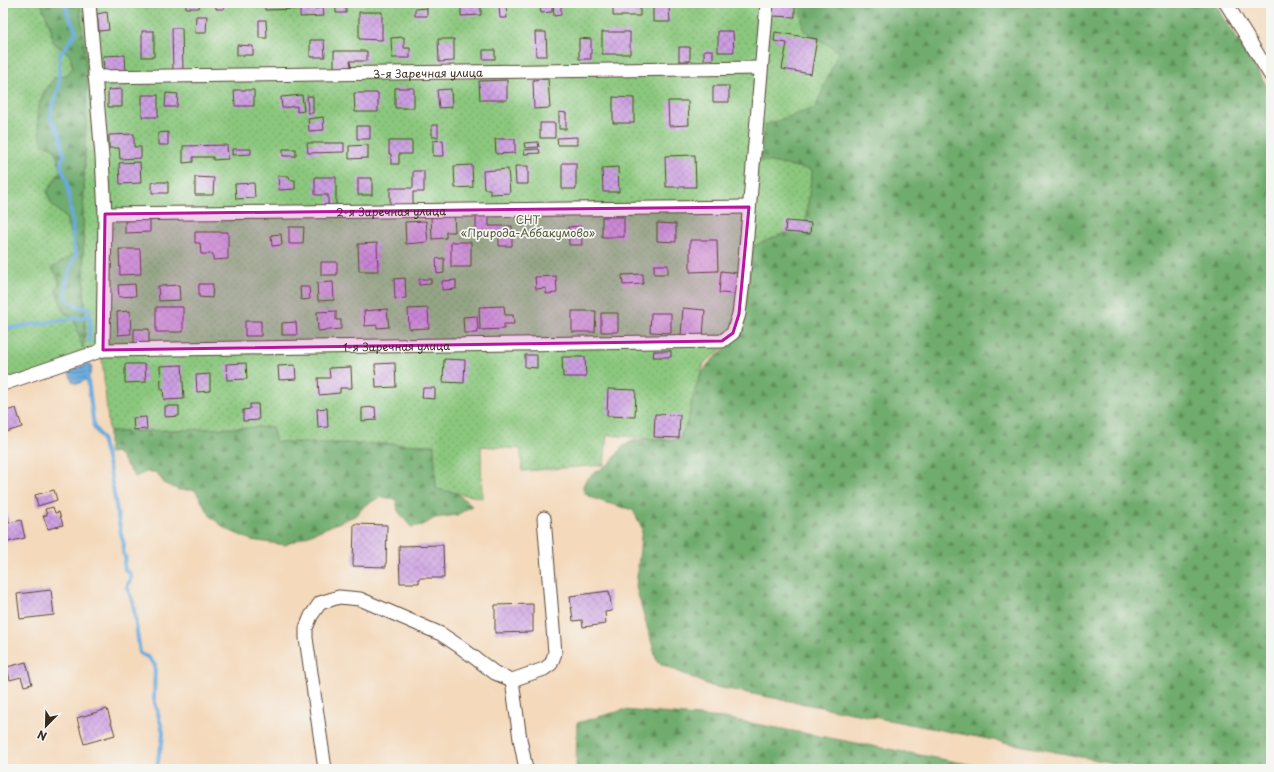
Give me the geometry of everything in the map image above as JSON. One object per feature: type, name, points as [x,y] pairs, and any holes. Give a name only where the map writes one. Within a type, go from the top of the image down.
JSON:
[{"type":"street","points":[[89,3],[102,157],[105,214],[103,350]]},
{"type":"street","name":"1-я Заречная улица","points":[[3,384],[103,350],[722,342],[733,333],[739,314],[741,301],[767,3]]},
{"type":"street","points":[[1226,3],[1271,76]]},
{"type":"street","name":"3-я Заречная улица","points":[[95,77],[761,68]]},
{"type":"street","name":"2-я Заречная улица","points":[[105,214],[749,207]]},
{"type":"street","points":[[325,769],[306,638],[306,628],[311,616],[320,603],[339,597],[360,599],[441,634],[495,673],[512,680],[544,670],[551,664],[555,653],[544,518]]},
{"type":"street","points":[[512,680],[526,769]]},
{"type":"highlighted area","points":[[749,207],[739,314],[733,333],[722,341],[103,350],[105,214]]},
{"type":"green space","name":"СНТ «Природа-Аббакумово»","points":[[3,3],[41,3],[51,29],[53,42],[70,55],[73,68],[67,75],[44,91],[37,111],[38,125],[55,149],[61,170],[47,192],[51,204],[66,218],[70,232],[79,251],[52,268],[60,282],[56,291],[64,312],[74,319],[83,348],[85,333],[83,224],[87,80],[80,3],[858,3],[836,324],[759,319],[704,363],[682,441],[607,435],[604,465],[522,471],[521,449],[481,446],[482,498],[436,489],[434,445],[275,442],[272,427],[109,432],[102,358],[3,381]]},
{"type":"green space","points":[[41,3],[80,3],[87,80],[83,224],[85,333],[83,349],[74,319],[64,312],[56,291],[60,282],[52,268],[79,250],[70,234],[66,218],[51,204],[47,192],[61,170],[55,149],[42,144],[38,124],[41,101],[49,86],[55,77],[67,75],[73,68],[70,55],[53,42],[51,29]]},
{"type":"green space","points":[[799,3],[1215,3],[1271,93],[1271,769],[1144,769],[711,686],[657,662],[636,587],[642,528],[633,510],[592,498],[584,492],[583,487],[588,478],[611,462],[627,443],[635,440],[646,439],[673,441],[681,436],[688,419],[699,378],[708,364],[737,337],[743,320],[753,246],[805,225],[812,170],[760,160],[765,125],[815,108],[839,51],[804,31]]},
{"type":"green space","points":[[272,427],[276,442],[434,445],[436,489],[457,493],[472,506],[457,515],[435,518],[423,525],[411,527],[398,511],[396,499],[380,497],[364,506],[357,515],[285,545],[251,540],[226,529],[211,517],[195,490],[179,490],[165,484],[156,472],[146,472],[135,477],[117,452],[109,453],[109,432]]},
{"type":"green space","points":[[623,710],[724,718],[994,769],[576,769],[577,723]]},
{"type":"water","points":[[89,363],[92,369],[88,379],[77,384],[72,381],[69,372]]},
{"type":"building","points":[[186,3],[200,3],[199,8],[186,8]]},
{"type":"building","points":[[216,3],[223,3],[224,9],[216,9]]},
{"type":"building","points":[[265,3],[304,3],[304,9],[323,8],[324,16],[300,17],[300,9],[265,10]]},
{"type":"building","points":[[552,3],[552,12],[541,13],[540,4]]},
{"type":"building","points":[[553,3],[561,3],[561,15],[554,16]]},
{"type":"building","points":[[613,3],[640,3],[640,16],[613,16]]},
{"type":"building","points":[[772,3],[795,3],[795,17],[771,16]]},
{"type":"building","points":[[481,5],[481,15],[461,16],[461,6]]},
{"type":"building","points":[[506,5],[507,18],[500,18],[499,6]]},
{"type":"building","points":[[669,6],[670,22],[653,22],[653,7]]},
{"type":"building","points":[[336,7],[346,7],[346,13],[336,13]]},
{"type":"building","points":[[427,8],[427,16],[415,16],[415,9]]},
{"type":"building","points":[[107,12],[109,30],[99,31],[97,14]]},
{"type":"building","points":[[359,12],[382,12],[382,40],[359,39]]},
{"type":"building","points":[[196,16],[207,16],[206,33],[195,33]]},
{"type":"building","points":[[259,20],[266,20],[267,38],[259,38]]},
{"type":"building","points":[[172,28],[182,28],[183,71],[173,72]]},
{"type":"building","points":[[142,31],[154,31],[154,57],[142,57]]},
{"type":"building","points":[[718,31],[733,31],[734,52],[718,52]]},
{"type":"building","points":[[535,32],[546,32],[547,56],[536,56]]},
{"type":"building","points":[[602,32],[630,32],[630,54],[602,54]]},
{"type":"building","points":[[775,32],[817,39],[811,74],[782,69],[787,43],[774,41]]},
{"type":"building","points":[[404,37],[404,48],[410,48],[410,58],[392,58],[391,38]]},
{"type":"building","points":[[579,38],[591,39],[591,59],[579,59]]},
{"type":"building","points":[[438,39],[454,39],[454,61],[439,62]]},
{"type":"building","points":[[310,40],[324,40],[325,57],[310,57]]},
{"type":"building","points":[[237,45],[253,46],[253,55],[237,55]]},
{"type":"building","points":[[679,47],[690,47],[690,61],[679,61]]},
{"type":"building","points":[[483,50],[495,50],[495,59],[483,59]]},
{"type":"building","points":[[704,50],[713,50],[713,60],[704,60]]},
{"type":"building","points":[[334,51],[367,51],[367,61],[350,61],[351,67],[334,68]]},
{"type":"building","points":[[125,55],[126,73],[104,73],[103,56]]},
{"type":"building","points":[[548,79],[550,108],[534,109],[533,80]]},
{"type":"building","points":[[507,80],[507,100],[480,100],[479,81]]},
{"type":"building","points":[[713,86],[729,86],[729,102],[713,102]]},
{"type":"building","points":[[395,88],[414,88],[414,108],[395,108]]},
{"type":"building","points":[[122,89],[122,107],[108,107],[108,90]]},
{"type":"building","points":[[451,89],[452,107],[439,108],[437,90]]},
{"type":"building","points":[[234,90],[254,90],[254,106],[235,106]]},
{"type":"building","points":[[166,93],[178,94],[177,107],[165,107]]},
{"type":"building","points":[[354,93],[378,93],[378,112],[355,112]]},
{"type":"building","points":[[142,95],[158,95],[158,117],[142,117]]},
{"type":"building","points":[[302,95],[304,111],[297,112],[297,106],[282,108],[281,97]]},
{"type":"building","points":[[307,96],[313,96],[313,113],[308,113]]},
{"type":"building","points":[[613,97],[634,98],[634,123],[613,123]]},
{"type":"building","points":[[668,101],[688,101],[689,125],[669,126]]},
{"type":"building","points":[[559,112],[566,113],[566,129],[559,129]]},
{"type":"building","points":[[323,117],[324,130],[309,131],[308,119]]},
{"type":"building","points":[[540,123],[555,123],[555,138],[540,138]]},
{"type":"building","points":[[432,125],[438,125],[438,137],[432,137]]},
{"type":"building","points":[[357,126],[370,126],[370,139],[357,139]]},
{"type":"building","points":[[168,132],[168,145],[158,145],[158,133]]},
{"type":"building","points":[[134,134],[134,147],[141,147],[141,158],[120,159],[119,148],[109,148],[109,135]]},
{"type":"building","points":[[577,137],[577,145],[558,145],[557,138]]},
{"type":"building","points":[[495,139],[515,139],[515,153],[496,154]]},
{"type":"building","points":[[443,140],[444,156],[433,156],[433,141]]},
{"type":"building","points":[[389,141],[412,141],[412,154],[399,154],[399,164],[391,164]]},
{"type":"building","points":[[538,142],[539,147],[525,148],[524,143]]},
{"type":"building","points":[[307,143],[344,143],[344,152],[308,153]]},
{"type":"building","points":[[227,145],[228,159],[213,160],[213,157],[193,157],[193,162],[183,163],[183,146]]},
{"type":"building","points":[[368,145],[368,158],[349,159],[349,146]]},
{"type":"building","points":[[232,149],[251,149],[251,154],[232,155]]},
{"type":"building","points":[[283,149],[296,149],[296,156],[283,156]]},
{"type":"building","points":[[539,149],[540,153],[524,154],[524,150]]},
{"type":"building","points":[[695,155],[696,187],[666,187],[665,156]]},
{"type":"building","points":[[140,162],[141,183],[120,184],[119,163]]},
{"type":"building","points":[[562,163],[576,163],[576,189],[562,189]]},
{"type":"building","points":[[472,165],[473,187],[455,188],[454,166]]},
{"type":"building","points":[[515,166],[528,166],[528,184],[516,184]]},
{"type":"building","points":[[618,167],[619,192],[603,192],[602,168]]},
{"type":"building","points":[[508,169],[510,193],[490,194],[490,189],[484,189],[483,171]]},
{"type":"building","points":[[413,171],[424,171],[424,192],[413,192],[413,205],[390,205],[390,188],[413,188]]},
{"type":"building","points":[[278,176],[289,176],[290,180],[295,180],[295,189],[279,190]]},
{"type":"building","points":[[195,177],[214,178],[213,195],[195,195]]},
{"type":"building","points":[[315,177],[336,177],[336,206],[328,205],[328,195],[315,195]]},
{"type":"building","points":[[358,178],[372,178],[372,195],[358,195]]},
{"type":"building","points":[[152,182],[168,182],[168,193],[152,193]]},
{"type":"building","points":[[254,183],[255,198],[236,199],[235,184]]},
{"type":"building","points":[[454,214],[455,232],[446,232],[446,238],[432,239],[431,215]]},
{"type":"building","points":[[476,214],[489,214],[489,226],[512,226],[512,246],[499,246],[499,237],[476,235]]},
{"type":"building","points":[[602,217],[624,217],[624,237],[602,237]]},
{"type":"building","points":[[150,220],[150,232],[125,233],[125,221]]},
{"type":"building","points":[[426,221],[428,242],[406,244],[405,222]]},
{"type":"building","points":[[786,221],[811,223],[810,234],[785,232]]},
{"type":"building","points":[[657,223],[676,224],[676,242],[657,241]]},
{"type":"building","points":[[581,226],[582,245],[569,245],[568,227]]},
{"type":"building","points":[[289,227],[304,227],[303,244],[289,244]]},
{"type":"building","points":[[195,232],[228,232],[228,259],[213,260],[213,254],[201,254],[200,243],[195,243]]},
{"type":"building","points":[[281,234],[282,245],[272,246],[271,235]]},
{"type":"building","points":[[690,240],[717,240],[718,271],[690,272]]},
{"type":"building","points":[[451,242],[471,242],[471,267],[451,267]]},
{"type":"building","points":[[377,243],[378,271],[359,271],[358,244]]},
{"type":"building","points":[[119,249],[140,249],[141,274],[120,275]]},
{"type":"building","points":[[444,258],[444,273],[437,274],[436,259]]},
{"type":"building","points":[[321,262],[337,262],[337,275],[321,275]]},
{"type":"building","points":[[654,265],[668,265],[668,274],[654,274]]},
{"type":"building","points":[[721,271],[738,273],[737,294],[719,293]]},
{"type":"building","points":[[643,274],[643,284],[623,285],[622,275]]},
{"type":"building","points":[[556,276],[557,293],[546,294],[546,288],[536,289],[535,277]]},
{"type":"building","points":[[405,278],[406,298],[395,299],[394,279]]},
{"type":"building","points":[[419,279],[431,279],[431,284],[419,285]]},
{"type":"building","points":[[456,280],[456,289],[442,290],[442,281]]},
{"type":"building","points":[[333,282],[334,300],[318,301],[317,283]]},
{"type":"building","points":[[135,284],[136,296],[119,297],[118,285]]},
{"type":"building","points":[[199,284],[213,284],[212,298],[199,297]]},
{"type":"building","points":[[179,285],[180,300],[159,301],[158,286]]},
{"type":"building","points":[[300,287],[309,287],[310,299],[301,300]]},
{"type":"building","points":[[504,306],[505,315],[513,315],[514,324],[504,324],[504,329],[480,330],[479,307]]},
{"type":"building","points":[[156,307],[183,307],[183,332],[156,332]]},
{"type":"building","points":[[428,308],[429,328],[409,329],[408,309]]},
{"type":"building","points":[[683,308],[705,310],[703,337],[681,335]]},
{"type":"building","points":[[387,309],[389,327],[377,328],[377,325],[365,326],[364,311]]},
{"type":"building","points":[[130,311],[131,334],[118,335],[117,312]]},
{"type":"building","points":[[336,311],[336,320],[341,320],[341,329],[318,331],[317,312]]},
{"type":"building","points":[[572,311],[596,311],[595,332],[572,332]]},
{"type":"building","points":[[601,313],[618,313],[618,332],[601,332]]},
{"type":"building","points":[[651,313],[671,313],[671,333],[650,332]]},
{"type":"building","points":[[477,316],[478,333],[464,333],[463,317]]},
{"type":"building","points":[[245,321],[261,321],[261,336],[245,336]]},
{"type":"building","points":[[296,322],[297,335],[282,335],[282,323]]},
{"type":"building","points":[[134,329],[149,329],[149,346],[134,346]]},
{"type":"building","points":[[654,351],[671,351],[671,357],[653,357]]},
{"type":"building","points":[[525,355],[537,355],[537,368],[525,367]]},
{"type":"building","points":[[562,357],[585,357],[586,377],[563,377]]},
{"type":"building","points":[[444,359],[465,360],[464,383],[443,382]]},
{"type":"building","points":[[246,363],[247,379],[227,380],[226,364]]},
{"type":"building","points":[[395,363],[396,387],[376,388],[375,364]]},
{"type":"building","points":[[125,364],[145,364],[146,382],[125,383]]},
{"type":"building","points":[[182,365],[184,399],[164,400],[163,389],[161,389],[160,366]]},
{"type":"building","points":[[295,365],[296,379],[279,380],[278,366]]},
{"type":"building","points":[[351,367],[352,388],[340,388],[340,393],[319,395],[318,378],[330,378],[329,368]]},
{"type":"building","points":[[210,374],[210,391],[197,392],[196,375]]},
{"type":"building","points":[[423,388],[435,388],[435,399],[422,398]]},
{"type":"building","points":[[608,389],[636,390],[635,417],[607,416]]},
{"type":"building","points":[[250,404],[258,404],[259,420],[243,421],[243,410],[250,409]]},
{"type":"building","points":[[165,406],[179,406],[179,416],[165,417]]},
{"type":"building","points":[[375,407],[376,420],[362,421],[362,408]]},
{"type":"building","points":[[16,408],[22,427],[3,433],[3,412]]},
{"type":"building","points":[[327,408],[328,427],[318,428],[317,409]]},
{"type":"building","points":[[655,414],[680,415],[679,438],[654,437]]},
{"type":"building","points":[[146,417],[147,429],[134,430],[133,418]]},
{"type":"building","points":[[54,490],[57,500],[38,506],[35,495]]},
{"type":"building","points":[[3,503],[5,503],[9,523],[21,520],[25,538],[3,543]]},
{"type":"building","points":[[53,507],[55,513],[59,512],[63,525],[48,529],[43,516],[47,515],[45,509]]},
{"type":"building","points":[[354,524],[387,525],[386,567],[353,566]]},
{"type":"building","points":[[443,545],[444,578],[419,578],[419,583],[400,583],[399,546]]},
{"type":"building","points":[[51,590],[54,615],[20,619],[17,594]]},
{"type":"building","points":[[609,591],[612,611],[605,612],[606,624],[583,627],[582,620],[573,621],[570,596]]},
{"type":"building","points":[[533,604],[533,632],[495,633],[495,605]]},
{"type":"building","points":[[26,662],[32,684],[24,686],[21,677],[10,680],[7,667]]},
{"type":"building","points":[[107,709],[115,735],[84,744],[77,718]]},
{"type":"waterway","points":[[66,3],[67,12],[76,31],[68,45],[60,54],[59,89],[52,107],[50,118],[59,133],[62,150],[65,155],[61,161],[62,169],[67,181],[74,249],[76,255],[68,277],[66,299],[78,307],[89,308],[89,341]]},
{"type":"waterway","points":[[3,329],[90,316]]},
{"type":"waterway","points":[[86,365],[94,427],[102,438],[124,544],[123,553],[126,558],[124,562],[125,570],[129,572],[131,577],[127,587],[133,603],[140,653],[149,658],[155,665],[154,699],[163,732],[157,769]]}]
